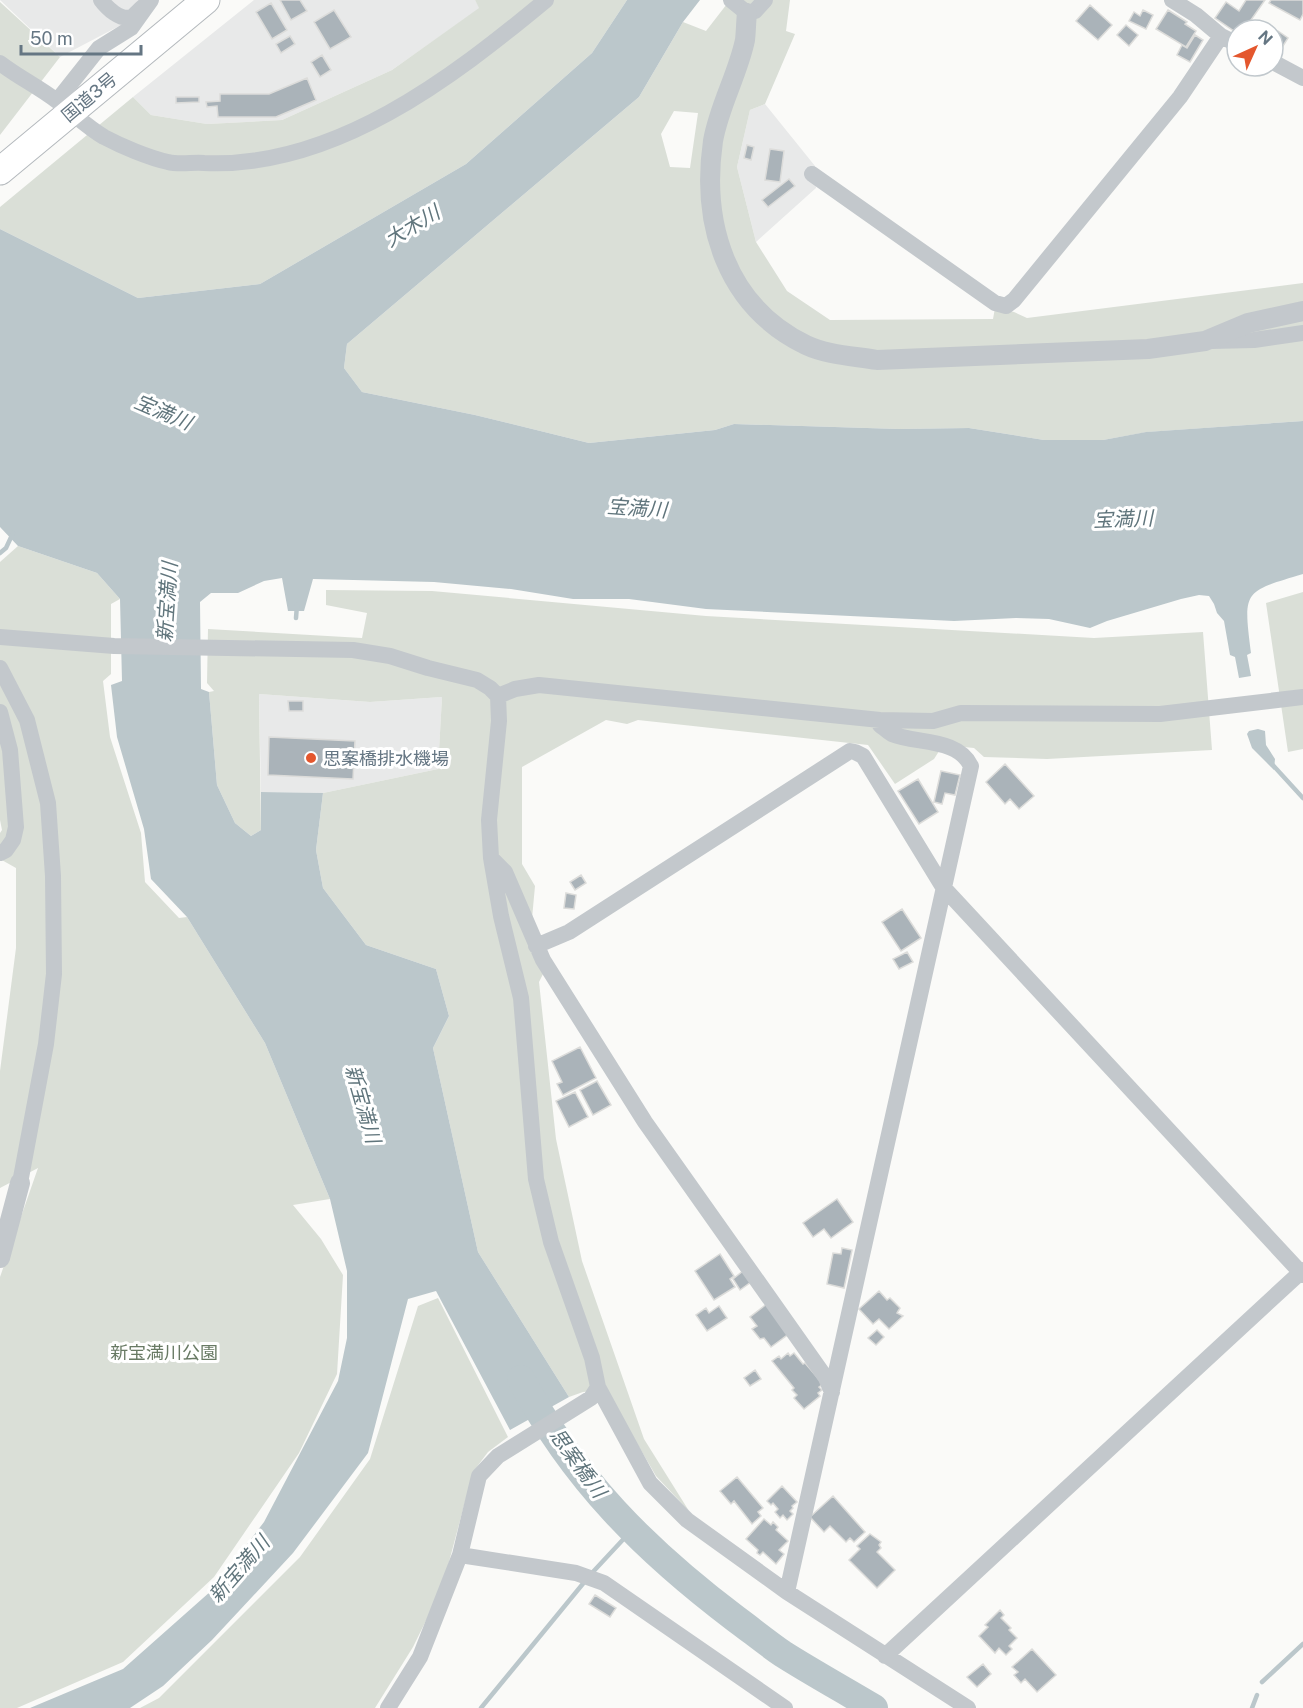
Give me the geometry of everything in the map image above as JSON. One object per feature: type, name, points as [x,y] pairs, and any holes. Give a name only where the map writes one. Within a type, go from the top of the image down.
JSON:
[{"type":"highway","name":"国道3号","points":[[0,171],[63,112],[206,0]]},
{"type":"street","points":[[101,0],[109,9],[123,17],[132,16],[150,1]]},
{"type":"street","points":[[0,63],[63,112],[105,137],[169,163],[224,164],[260,160],[304,150],[346,134],[453,74],[546,0]]},
{"type":"street","points":[[731,0],[747,13]]},
{"type":"street","points":[[747,13],[754,11],[765,0]]},
{"type":"street","points":[[1172,0],[1225,38]]},
{"type":"street","points":[[63,112],[99,48],[132,28],[150,1]]},
{"type":"street","points":[[747,13],[745,41],[714,138],[710,180],[714,228],[727,269],[748,301],[775,327],[807,346],[877,360],[1148,349],[1205,341],[1254,340],[1303,333]]},
{"type":"street","points":[[812,174],[995,303],[1006,306],[1014,300],[1180,97],[1221,36]]},
{"type":"street","points":[[1285,68],[1303,78]]},
{"type":"street","points":[[1205,341],[1248,323],[1303,311]]},
{"type":"street","points":[[0,637],[114,646],[353,650],[390,656],[477,680],[498,696],[499,721],[489,820],[491,858],[501,916],[520,998],[536,1179],[551,1242],[592,1358],[595,1393],[650,1483],[696,1528],[787,1592],[968,1708]]},
{"type":"street","points":[[0,668],[27,720],[48,803],[53,876],[54,974],[46,1044],[20,1183],[0,1258]]},
{"type":"street","points":[[498,696],[515,689],[539,686],[880,720],[933,721],[962,713],[1160,714],[1303,697]]},
{"type":"street","points":[[0,712],[10,750],[16,827],[13,840],[6,850],[0,853]]},
{"type":"street","points":[[787,1592],[971,766],[967,757],[954,749],[892,734],[880,725],[880,720]]},
{"type":"street","points":[[536,946],[569,932],[850,751],[855,752],[863,756],[943,887],[1302,1272],[885,1656]]},
{"type":"street","points":[[491,858],[505,872],[536,946],[645,1122],[826,1378],[832,1392]]},
{"type":"street","points":[[388,1708],[420,1657],[460,1556],[479,1476],[498,1456],[595,1393]]},
{"type":"street","points":[[460,1556],[576,1573],[603,1583],[785,1708]]},
{"type":"shaded area","points":[[0,0],[144,0],[125,23],[60,57]]},
{"type":"shaded area","points":[[254,0],[475,0],[480,8],[392,70],[282,120],[207,124],[151,115],[133,97]]},
{"type":"shaded area","points":[[765,104],[815,166],[816,188],[756,242],[737,167],[750,110]]},
{"type":"shaded area","points":[[259,694],[370,702],[442,697],[438,769],[323,793],[261,792]]},
{"type":"green space","points":[[475,0],[627,0],[592,53],[466,164],[260,284],[138,298],[0,229],[0,207],[133,97],[151,115],[207,124],[282,120],[392,70],[479,8]]},
{"type":"green space","points":[[730,0],[790,0],[786,31],[795,34],[765,104],[750,110],[737,167],[756,242],[787,291],[830,320],[993,319],[995,308],[1014,312],[1027,318],[1303,283],[1303,421],[1147,432],[1103,440],[1044,440],[969,428],[899,429],[734,424],[715,430],[589,443],[475,415],[362,392],[344,368],[347,344],[639,97],[683,22],[706,31]],"holes":[[[674,111],[698,113],[690,168],[670,167],[661,134]]]},
{"type":"green space","points":[[0,2],[60,57],[0,135]]},
{"type":"green space","name":"新宝満川公園","points":[[18,546],[97,573],[120,599],[111,604],[111,674],[103,681],[110,737],[141,833],[145,882],[179,918],[187,917],[265,1043],[330,1199],[293,1205],[321,1239],[343,1275],[337,1374],[299,1453],[214,1577],[123,1662],[17,1708],[0,1708],[0,1277],[38,1168],[0,1188],[0,1071],[16,948],[16,868],[0,859],[2,830],[0,820],[0,562]]},
{"type":"green space","points":[[326,590],[432,591],[706,616],[1094,638],[1203,632],[1212,750],[1047,759],[984,757],[974,748],[943,745],[934,759],[895,784],[868,745],[638,720],[627,724],[606,720],[522,767],[522,864],[535,886],[530,940],[544,972],[539,982],[556,1139],[582,1261],[644,1439],[689,1511],[656,1476],[606,1390],[583,1392],[569,1397],[478,1252],[433,1048],[449,1016],[436,969],[366,945],[323,888],[316,850],[323,793],[438,769],[442,697],[370,702],[259,694],[261,830],[251,836],[235,823],[217,785],[209,692],[214,691],[207,683],[208,629],[362,638],[367,613],[326,605]]},
{"type":"green space","points":[[1303,592],[1303,749],[1288,752],[1266,603]]},
{"type":"green space","points":[[438,1298],[508,1437],[488,1452],[473,1472],[442,1588],[413,1647],[375,1708],[140,1708],[159,1698],[300,1557],[370,1459],[418,1306]]},
{"type":"water","points":[[627,0],[700,0],[683,22],[639,97],[347,344],[344,368],[362,392],[475,415],[589,443],[715,430],[734,424],[899,429],[969,428],[1044,440],[1103,440],[1146,432],[1303,421],[1303,574],[1268,585],[1258,590],[1252,597],[1248,605],[1247,617],[1251,653],[1247,655],[1251,676],[1239,678],[1235,657],[1230,655],[1224,621],[1217,613],[1209,596],[1199,595],[1090,628],[1049,619],[954,621],[706,609],[629,599],[573,599],[511,589],[434,582],[313,579],[304,611],[288,611],[282,578],[264,581],[238,593],[211,593],[200,602],[201,689],[209,692],[217,785],[235,823],[251,836],[261,830],[261,792],[323,793],[316,850],[323,888],[366,945],[436,969],[449,1016],[433,1048],[478,1252],[569,1397],[510,1430],[436,1291],[408,1299],[368,1453],[293,1553],[212,1640],[163,1686],[130,1708],[30,1708],[123,1669],[211,1591],[264,1522],[338,1381],[347,1338],[347,1271],[330,1199],[265,1043],[187,917],[151,879],[144,829],[117,737],[111,685],[122,681],[120,599],[97,573],[18,546],[0,527],[0,229],[138,298],[260,284],[466,164],[592,53]]},
{"type":"water","points":[[1258,729],[1265,731],[1266,745],[1275,759],[1274,770],[1252,748],[1247,734],[1249,731]]},
{"type":"building","points":[[280,0],[300,0],[307,11],[291,20]]},
{"type":"building","points":[[1246,0],[1265,0],[1252,18],[1225,18],[1225,25],[1215,18],[1226,2],[1239,11]]},
{"type":"building","points":[[1271,0],[1303,0],[1303,14],[1300,20],[1269,3]]},
{"type":"building","points":[[271,3],[287,30],[272,39],[256,12]]},
{"type":"building","points":[[1090,5],[1112,25],[1098,40],[1076,21]]},
{"type":"building","points":[[334,10],[351,37],[330,49],[314,22]]},
{"type":"building","points":[[1143,10],[1153,15],[1146,29],[1129,21],[1134,12],[1140,16]]},
{"type":"building","points":[[1168,10],[1187,22],[1185,24],[1196,31],[1186,47],[1156,29]]},
{"type":"building","points":[[1126,25],[1138,35],[1129,46],[1117,35]]},
{"type":"building","points":[[1195,35],[1203,40],[1190,62],[1177,55],[1182,45],[1187,48]]},
{"type":"building","points":[[290,36],[295,44],[281,53],[276,44]]},
{"type":"building","points":[[322,55],[331,70],[320,77],[311,62]]},
{"type":"building","points":[[307,78],[316,100],[276,117],[218,117],[217,106],[207,107],[206,102],[220,101],[220,94],[269,94]]},
{"type":"building","points":[[176,97],[199,97],[199,102],[176,103]]},
{"type":"building","points":[[747,145],[754,147],[751,160],[744,158]]},
{"type":"building","points":[[770,149],[784,151],[780,182],[765,180]]},
{"type":"building","points":[[789,179],[795,186],[768,207],[762,200]]},
{"type":"building","points":[[288,701],[303,701],[303,711],[289,711]]},
{"type":"building","name":"思案橋排水機場","points":[[269,737],[355,741],[353,779],[268,775]]},
{"type":"building","points":[[1005,764],[1034,796],[1019,809],[1010,799],[1005,804],[986,782]]},
{"type":"building","points":[[941,771],[960,775],[955,795],[945,793],[942,804],[934,802]]},
{"type":"building","points":[[918,779],[938,812],[919,824],[898,791]]},
{"type":"building","points":[[581,875],[586,883],[575,890],[570,882]]},
{"type":"building","points":[[566,893],[576,895],[574,909],[564,908]]},
{"type":"building","points":[[902,909],[921,938],[901,951],[882,922]]},
{"type":"building","points":[[907,952],[913,962],[899,969],[893,959]]},
{"type":"building","points":[[580,1047],[596,1078],[563,1095],[557,1084],[562,1082],[552,1061]]},
{"type":"building","points":[[597,1081],[611,1105],[593,1115],[580,1090]]},
{"type":"building","points":[[575,1092],[588,1117],[569,1127],[556,1101]]},
{"type":"building","points":[[837,1199],[853,1222],[831,1238],[824,1229],[813,1237],[803,1223]]},
{"type":"building","points":[[842,1248],[852,1250],[844,1288],[827,1284],[833,1253],[841,1254]]},
{"type":"building","points":[[720,1254],[734,1276],[730,1279],[735,1287],[714,1300],[695,1271]]},
{"type":"building","points":[[743,1271],[751,1282],[740,1290],[733,1279]]},
{"type":"building","points":[[879,1291],[887,1300],[890,1298],[900,1308],[897,1313],[903,1316],[889,1329],[879,1319],[873,1324],[859,1309]]},
{"type":"building","points":[[768,1303],[790,1333],[771,1347],[752,1329],[757,1326],[750,1317]]},
{"type":"building","points":[[719,1306],[727,1318],[707,1331],[696,1315],[706,1308],[709,1313]]},
{"type":"building","points":[[877,1330],[884,1337],[876,1345],[868,1338]]},
{"type":"building","points":[[788,1353],[790,1356],[794,1353],[823,1384],[819,1387],[822,1390],[818,1393],[820,1396],[804,1409],[794,1398],[797,1395],[792,1390],[794,1388],[772,1361],[779,1356],[781,1359]]},
{"type":"building","points":[[755,1370],[761,1379],[750,1386],[744,1378]]},
{"type":"building","points":[[737,1477],[763,1508],[758,1512],[761,1516],[752,1524],[734,1501],[731,1504],[720,1491]]},
{"type":"building","points":[[782,1486],[797,1502],[792,1506],[790,1511],[793,1514],[787,1520],[783,1515],[780,1518],[775,1512],[778,1509],[773,1503],[771,1505],[767,1501]]},
{"type":"building","points":[[833,1496],[865,1532],[854,1542],[850,1538],[846,1542],[830,1526],[824,1532],[810,1517]]},
{"type":"building","points":[[764,1519],[771,1525],[773,1522],[778,1527],[776,1530],[788,1541],[779,1550],[784,1554],[776,1564],[763,1552],[760,1555],[757,1553],[758,1550],[746,1539]]},
{"type":"building","points":[[870,1534],[881,1542],[879,1545],[881,1548],[877,1552],[895,1570],[877,1588],[849,1560],[860,1549],[857,1546]]},
{"type":"building","points":[[595,1595],[616,1608],[610,1617],[589,1604]]},
{"type":"building","points":[[1000,1610],[1004,1615],[1001,1618],[1017,1638],[1009,1646],[1012,1649],[1006,1655],[999,1648],[995,1653],[979,1636],[988,1627],[985,1625]]},
{"type":"building","points":[[1032,1649],[1056,1675],[1037,1692],[1025,1679],[1021,1683],[1014,1675],[1018,1672],[1012,1667]]},
{"type":"building","points":[[983,1664],[991,1674],[977,1687],[967,1677]]},
{"type":"waterway","points":[[0,553],[6,548],[13,533]]},
{"type":"waterway","points":[[296,618],[297,605]]},
{"type":"waterway","points":[[1270,762],[1303,798]]},
{"type":"waterway","name":"思案橋川","points":[[521,1379],[541,1415],[588,1481],[642,1540],[703,1593],[777,1650],[874,1708]]},
{"type":"waterway","points":[[591,1574],[631,1531]]},
{"type":"waterway","points":[[481,1708],[586,1580]]},
{"type":"waterway","points":[[1262,1682],[1303,1644]]},
{"type":"waterway","points":[[1252,1708],[1257,1695]]},
{"type":"place","name":"思案橋排水機場","points":[[311,758]]},
{"type":"water label","name":"大木川","points":[[412,226]]},
{"type":"water label","name":"宝満川","points":[[163,412]]},
{"type":"water label","name":"宝満川","points":[[637,508]]},
{"type":"water label","name":"宝満川","points":[[1123,519]]},
{"type":"water label","name":"新宝満川","points":[[167,602]]},
{"type":"water label","name":"新宝満川","points":[[363,1104]]},
{"type":"water label","name":"新宝満川","points":[[239,1569]]}]
